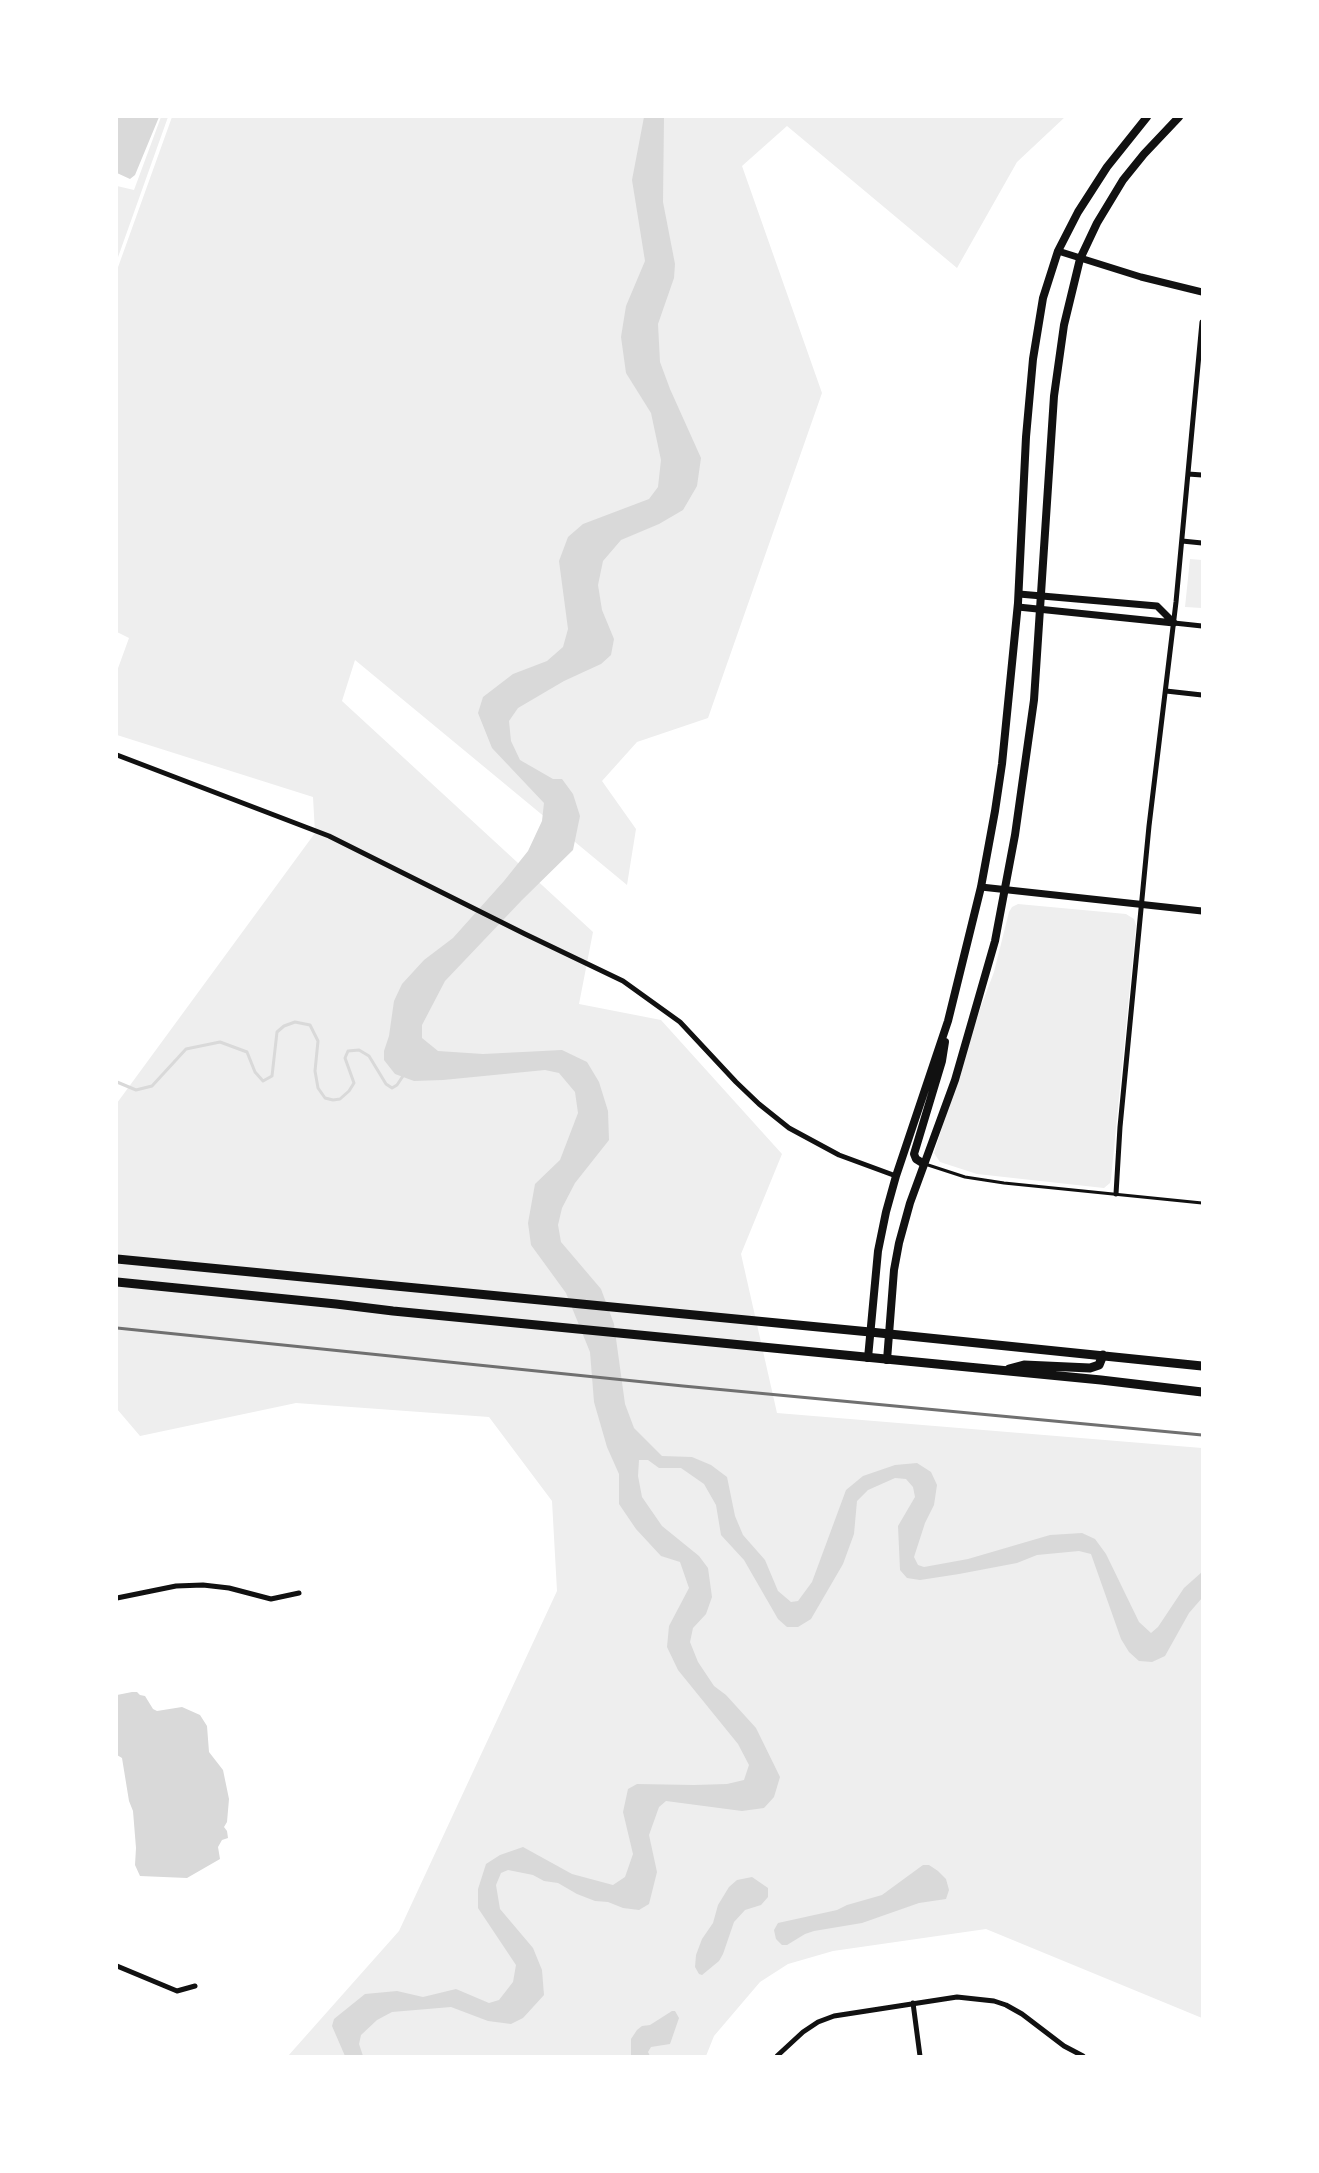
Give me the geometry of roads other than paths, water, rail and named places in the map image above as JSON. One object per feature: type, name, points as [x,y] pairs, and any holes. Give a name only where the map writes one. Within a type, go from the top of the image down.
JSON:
[{"type":"main road","points":[[868,1358],[878,1251],[896,1176],[948,1021],[981,887],[1002,764],[1019,594],[1026,437],[1033,359],[1043,298],[1058,251],[1078,212],[1107,167],[1147,117]]},
{"type":"main road","points":[[887,1360],[899,1243],[924,1164],[955,1080],[995,941],[1005,891],[1028,753],[1042,596],[1054,396],[1064,325],[1080,259],[1097,223],[1123,180],[1179,117]]},
{"type":"main road","points":[[924,1164],[916,1159],[914,1154],[942,1061],[948,1021]]},
{"type":"main road","points":[[117,1258],[1202,1366]]},
{"type":"main road","points":[[117,1282],[1202,1392]]},
{"type":"main road","points":[[1003,1371],[1024,1365],[1090,1368],[1099,1365],[1103,1355]]},
{"type":"street","points":[[1058,251],[1141,277],[1202,292]]},
{"type":"street","points":[[1116,1194],[1120,1127],[1149,826],[1174,623],[1202,322]]},
{"type":"street","points":[[1188,474],[1202,475]]},
{"type":"street","points":[[1182,541],[1202,543]]},
{"type":"street","points":[[1019,594],[1157,606],[1174,623]]},
{"type":"street","points":[[1018,607],[1202,626]]},
{"type":"street","points":[[1166,691],[1202,695]]},
{"type":"street","points":[[117,755],[329,836],[613,976],[647,997],[680,1022],[736,1082],[789,1128],[839,1155],[896,1176]]},
{"type":"street","points":[[981,887],[1202,911]]},
{"type":"street","points":[[117,1598],[176,1586],[203,1585],[229,1588],[271,1599],[299,1593]]},
{"type":"street","points":[[117,1966],[177,1991],[195,1986]]},
{"type":"street","points":[[777,2056],[802,2032],[834,2016],[957,1997],[994,2001],[1022,2014],[1064,2046],[1083,2056]]},
{"type":"street","points":[[913,2003],[920,2056]]},
{"type":"lane","points":[[924,1164],[965,1177],[987,1181],[1202,1203]]},
{"type":"waterway","points":[[117,1082],[136,1090],[152,1086],[186,1049],[220,1042],[247,1052],[255,1072],[263,1081],[272,1076],[277,1032],[284,1026],[295,1022],[310,1025],[318,1041],[315,1071],[318,1088],[325,1098],[340,1099],[354,1083],[345,1058],[348,1051],[359,1050],[369,1056],[386,1084],[392,1088],[403,1076]]},
{"type":"railway","points":[[117,1328],[683,1386],[1202,1435]]}]
